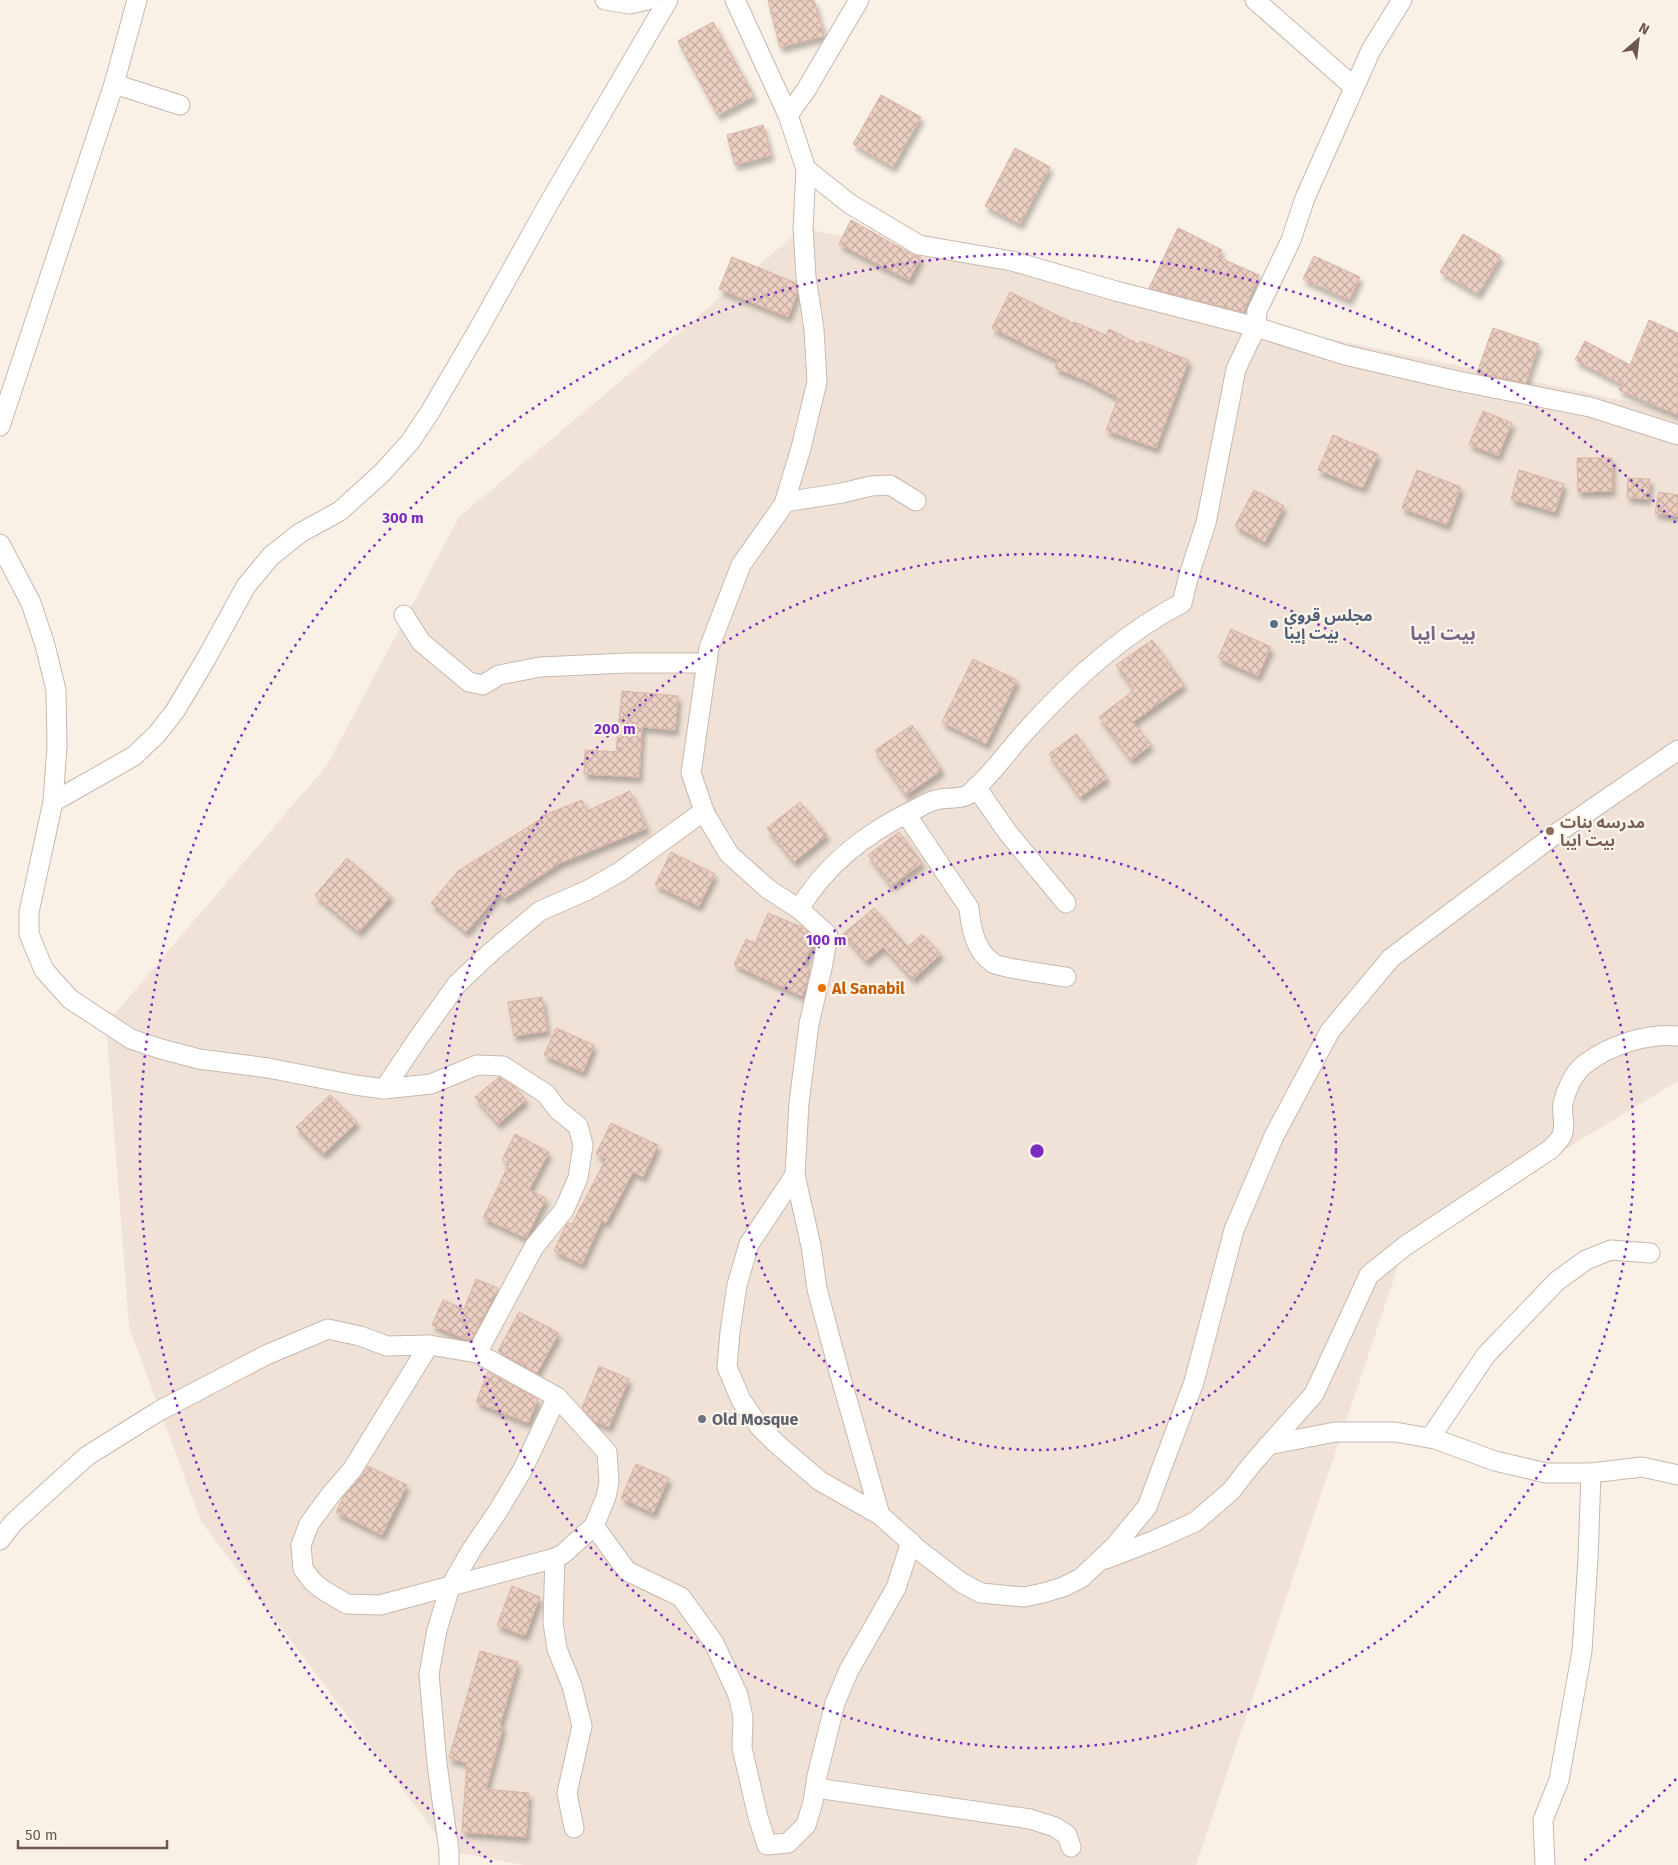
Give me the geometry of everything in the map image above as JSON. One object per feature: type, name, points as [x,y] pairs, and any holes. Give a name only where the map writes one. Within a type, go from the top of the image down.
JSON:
[{"type":"street","points":[[0,426],[114,84],[138,0]]},
{"type":"street","points":[[605,0],[630,4],[648,0]]},
{"type":"street","points":[[53,802],[134,756],[157,734],[206,659],[246,586],[271,556],[300,533],[340,511],[382,473],[410,442],[477,332],[554,195],[668,0]]},
{"type":"street","points":[[735,0],[788,115],[806,169],[803,228],[806,277],[814,329],[817,382],[801,448],[785,502],[741,565],[709,648],[690,773],[704,812],[729,854],[768,889],[799,909],[828,935],[809,1024],[799,1103],[796,1175],[811,1246],[817,1289],[880,1515]]},
{"type":"street","points":[[788,115],[806,90],[859,0]]},
{"type":"street","points":[[1255,0],[1354,88]]},
{"type":"street","points":[[799,909],[812,888],[834,864],[883,826],[936,800],[966,796],[991,774],[1024,733],[1058,697],[1117,644],[1133,632],[1182,603],[1206,523],[1236,369],[1256,327],[1257,311],[1291,240],[1305,198],[1371,50],[1402,0]]},
{"type":"street","points":[[114,84],[180,105]]},
{"type":"street","points":[[806,169],[850,204],[919,245],[1012,261],[1116,291],[1256,327],[1345,355],[1453,380],[1590,407],[1678,435]]},
{"type":"street","points":[[785,502],[842,493],[871,486],[890,485],[916,501]]},
{"type":"street","points":[[0,544],[31,603],[45,645],[56,690],[57,746],[53,802],[29,912],[30,934],[44,970],[70,999],[131,1039],[161,1049],[199,1059],[268,1068],[355,1085],[384,1089],[431,1084],[478,1065],[503,1066],[546,1094],[558,1110],[578,1126],[583,1146],[580,1170],[564,1210],[534,1247],[477,1354]]},
{"type":"street","points":[[404,615],[421,642],[469,682],[483,685],[500,675],[540,667],[627,663],[707,663]]},
{"type":"street","points":[[796,1175],[749,1244],[738,1285],[730,1332],[727,1367],[741,1400],[759,1426],[820,1481],[880,1515],[962,1583],[981,1593],[1000,1596],[1024,1596],[1063,1587],[1081,1578],[1100,1561],[1147,1508],[1194,1382],[1234,1230],[1274,1136],[1330,1031],[1391,958],[1558,833],[1678,750]]},
{"type":"street","points":[[976,787],[1008,833],[1066,903]]},
{"type":"street","points":[[384,1089],[457,984],[490,953],[540,911],[588,890],[621,871],[704,812]]},
{"type":"street","points":[[906,814],[969,908],[970,923],[978,947],[994,964],[1066,977]]},
{"type":"street","points":[[1100,1561],[1195,1522],[1231,1491],[1268,1445],[1314,1394],[1369,1275],[1405,1246],[1551,1149],[1562,1137],[1564,1123],[1562,1105],[1569,1085],[1584,1065],[1612,1048],[1661,1034],[1678,1036]]},
{"type":"street","points":[[1430,1438],[1486,1355],[1557,1281],[1586,1260],[1612,1250],[1650,1253]]},
{"type":"street","points":[[0,1540],[13,1523],[87,1456],[159,1411],[266,1355],[328,1330],[360,1336],[387,1346],[429,1345],[477,1354],[557,1397],[607,1452],[609,1482],[606,1497],[594,1526],[563,1554],[555,1558],[380,1605],[348,1604],[323,1590],[313,1582],[303,1569],[301,1545],[309,1524],[352,1470],[429,1345]]},
{"type":"street","points":[[449,1865],[429,1674],[437,1630],[450,1587],[523,1468],[557,1397]]},
{"type":"street","points":[[1268,1445],[1335,1432],[1396,1432],[1430,1438],[1494,1461],[1546,1473],[1591,1473],[1642,1467],[1678,1475]]},
{"type":"street","points":[[1545,1865],[1543,1820],[1558,1780],[1582,1650],[1591,1473]]},
{"type":"street","points":[[594,1526],[627,1571],[681,1597],[714,1643],[738,1695],[743,1717],[742,1748],[758,1817],[767,1846],[788,1844],[806,1825],[835,1703],[849,1670],[896,1588],[911,1542]]},
{"type":"street","points":[[555,1558],[552,1622],[557,1649],[572,1686],[582,1726],[567,1793],[574,1828]]},
{"type":"street","points":[[816,1788],[1030,1820],[1055,1827],[1067,1835],[1071,1847]]},
{"type":"shaded area","points":[[803,228],[1678,412],[1678,1081],[1405,1246],[1196,1865],[524,1865],[449,1851],[201,1521],[129,1327],[106,1024],[327,765],[459,517]]},
{"type":"building","points":[[768,0],[814,0],[824,36],[780,47]]},
{"type":"building","points":[[713,22],[754,96],[718,115],[678,41]]},
{"type":"building","points":[[881,95],[921,117],[893,167],[853,144]]},
{"type":"building","points":[[763,125],[771,155],[735,165],[727,135]]},
{"type":"building","points":[[1015,148],[1050,167],[1020,224],[985,206]]},
{"type":"building","points":[[851,220],[913,255],[921,257],[909,280],[839,244]]},
{"type":"building","points":[[1178,228],[1222,250],[1218,257],[1259,275],[1243,312],[1149,288]]},
{"type":"building","points":[[1463,234],[1501,256],[1478,294],[1440,272]]},
{"type":"building","points":[[1314,256],[1360,277],[1349,300],[1303,279]]},
{"type":"building","points":[[732,257],[796,283],[797,294],[788,317],[719,289]]},
{"type":"building","points":[[1010,292],[1073,323],[1106,335],[1109,329],[1138,344],[1140,341],[1189,360],[1156,448],[1106,430],[1118,398],[1085,380],[1055,368],[1058,360],[992,328]]},
{"type":"building","points":[[1649,320],[1678,333],[1678,415],[1619,390],[1622,384],[1575,360],[1585,341],[1630,365]]},
{"type":"building","points":[[1493,328],[1539,344],[1526,383],[1477,373]]},
{"type":"building","points":[[1483,411],[1512,423],[1498,456],[1469,444]]},
{"type":"building","points":[[1333,435],[1378,454],[1363,488],[1318,470]]},
{"type":"building","points":[[1577,458],[1612,458],[1612,491],[1578,492]]},
{"type":"building","points":[[1417,470],[1461,487],[1447,525],[1402,508]]},
{"type":"building","points":[[1519,470],[1564,484],[1555,512],[1511,499]]},
{"type":"building","points":[[1628,478],[1650,479],[1648,499],[1627,497]]},
{"type":"building","points":[[1254,490],[1284,506],[1265,542],[1235,526]]},
{"type":"building","points":[[1659,492],[1678,495],[1678,516],[1655,513]]},
{"type":"building","points":[[1231,629],[1271,647],[1258,676],[1218,658]]},
{"type":"building","points":[[1152,640],[1184,685],[1133,722],[1151,745],[1131,760],[1099,717],[1134,690],[1116,665]]},
{"type":"building","points":[[973,659],[1017,680],[986,744],[942,722]]},
{"type":"building","points":[[622,691],[678,696],[675,730],[642,727],[639,777],[584,774],[585,750],[616,752]]},
{"type":"building","points":[[912,725],[942,770],[906,795],[875,750]]},
{"type":"building","points":[[1076,734],[1107,778],[1080,797],[1049,754]]},
{"type":"building","points":[[630,791],[647,828],[560,863],[504,899],[500,893],[466,932],[431,903],[458,871],[542,818],[542,816],[582,800],[587,811]]},
{"type":"building","points":[[800,802],[827,835],[794,862],[767,828]]},
{"type":"building","points":[[899,832],[922,863],[891,886],[868,855]]},
{"type":"building","points":[[671,852],[715,874],[699,906],[655,885]]},
{"type":"building","points":[[347,858],[391,896],[359,932],[315,895]]},
{"type":"building","points":[[874,908],[908,947],[922,934],[941,954],[913,979],[883,947],[866,961],[843,934]]},
{"type":"building","points":[[768,913],[802,927],[815,938],[803,966],[810,969],[802,996],[734,965],[746,939],[755,943]]},
{"type":"building","points":[[542,997],[547,1031],[514,1036],[508,1002]]},
{"type":"building","points":[[556,1028],[594,1045],[583,1072],[544,1055]]},
{"type":"building","points":[[499,1077],[515,1087],[526,1100],[498,1124],[475,1097]]},
{"type":"building","points":[[330,1095],[357,1122],[323,1154],[296,1127]]},
{"type":"building","points":[[611,1123],[658,1145],[643,1177],[633,1172],[606,1223],[602,1220],[582,1264],[554,1251],[566,1225],[568,1223],[572,1224],[606,1159],[596,1154]]},
{"type":"building","points":[[515,1134],[549,1152],[529,1190],[546,1198],[526,1238],[483,1218],[509,1164],[502,1160]]},
{"type":"building","points":[[476,1279],[498,1288],[471,1341],[432,1325],[443,1300],[464,1309]]},
{"type":"building","points":[[519,1312],[559,1333],[537,1373],[498,1351]]},
{"type":"building","points":[[599,1366],[629,1379],[609,1427],[594,1421],[582,1408]]},
{"type":"building","points":[[488,1372],[538,1399],[528,1423],[476,1402]]},
{"type":"building","points":[[636,1464],[669,1478],[653,1513],[621,1498]]},
{"type":"building","points":[[368,1466],[407,1485],[382,1535],[336,1512],[344,1496]]},
{"type":"building","points":[[512,1586],[540,1597],[525,1636],[497,1625]]},
{"type":"building","points":[[480,1651],[518,1662],[500,1725],[503,1727],[486,1789],[529,1793],[526,1837],[462,1832],[467,1763],[449,1758]]},
{"type":"place","name":"مجلس قروي بيت إيبا","points":[[1274,624]]},
{"type":"place","name":"مدرسه بنات بيت ايبا","points":[[1550,831]]},
{"type":"place","name":"Al Sanabil","points":[[822,988]]},
{"type":"place","name":"Old Mosque","points":[[702,1419]]},
{"type":"district","name":"بيت ايبا","points":[[1443,633]]}]
